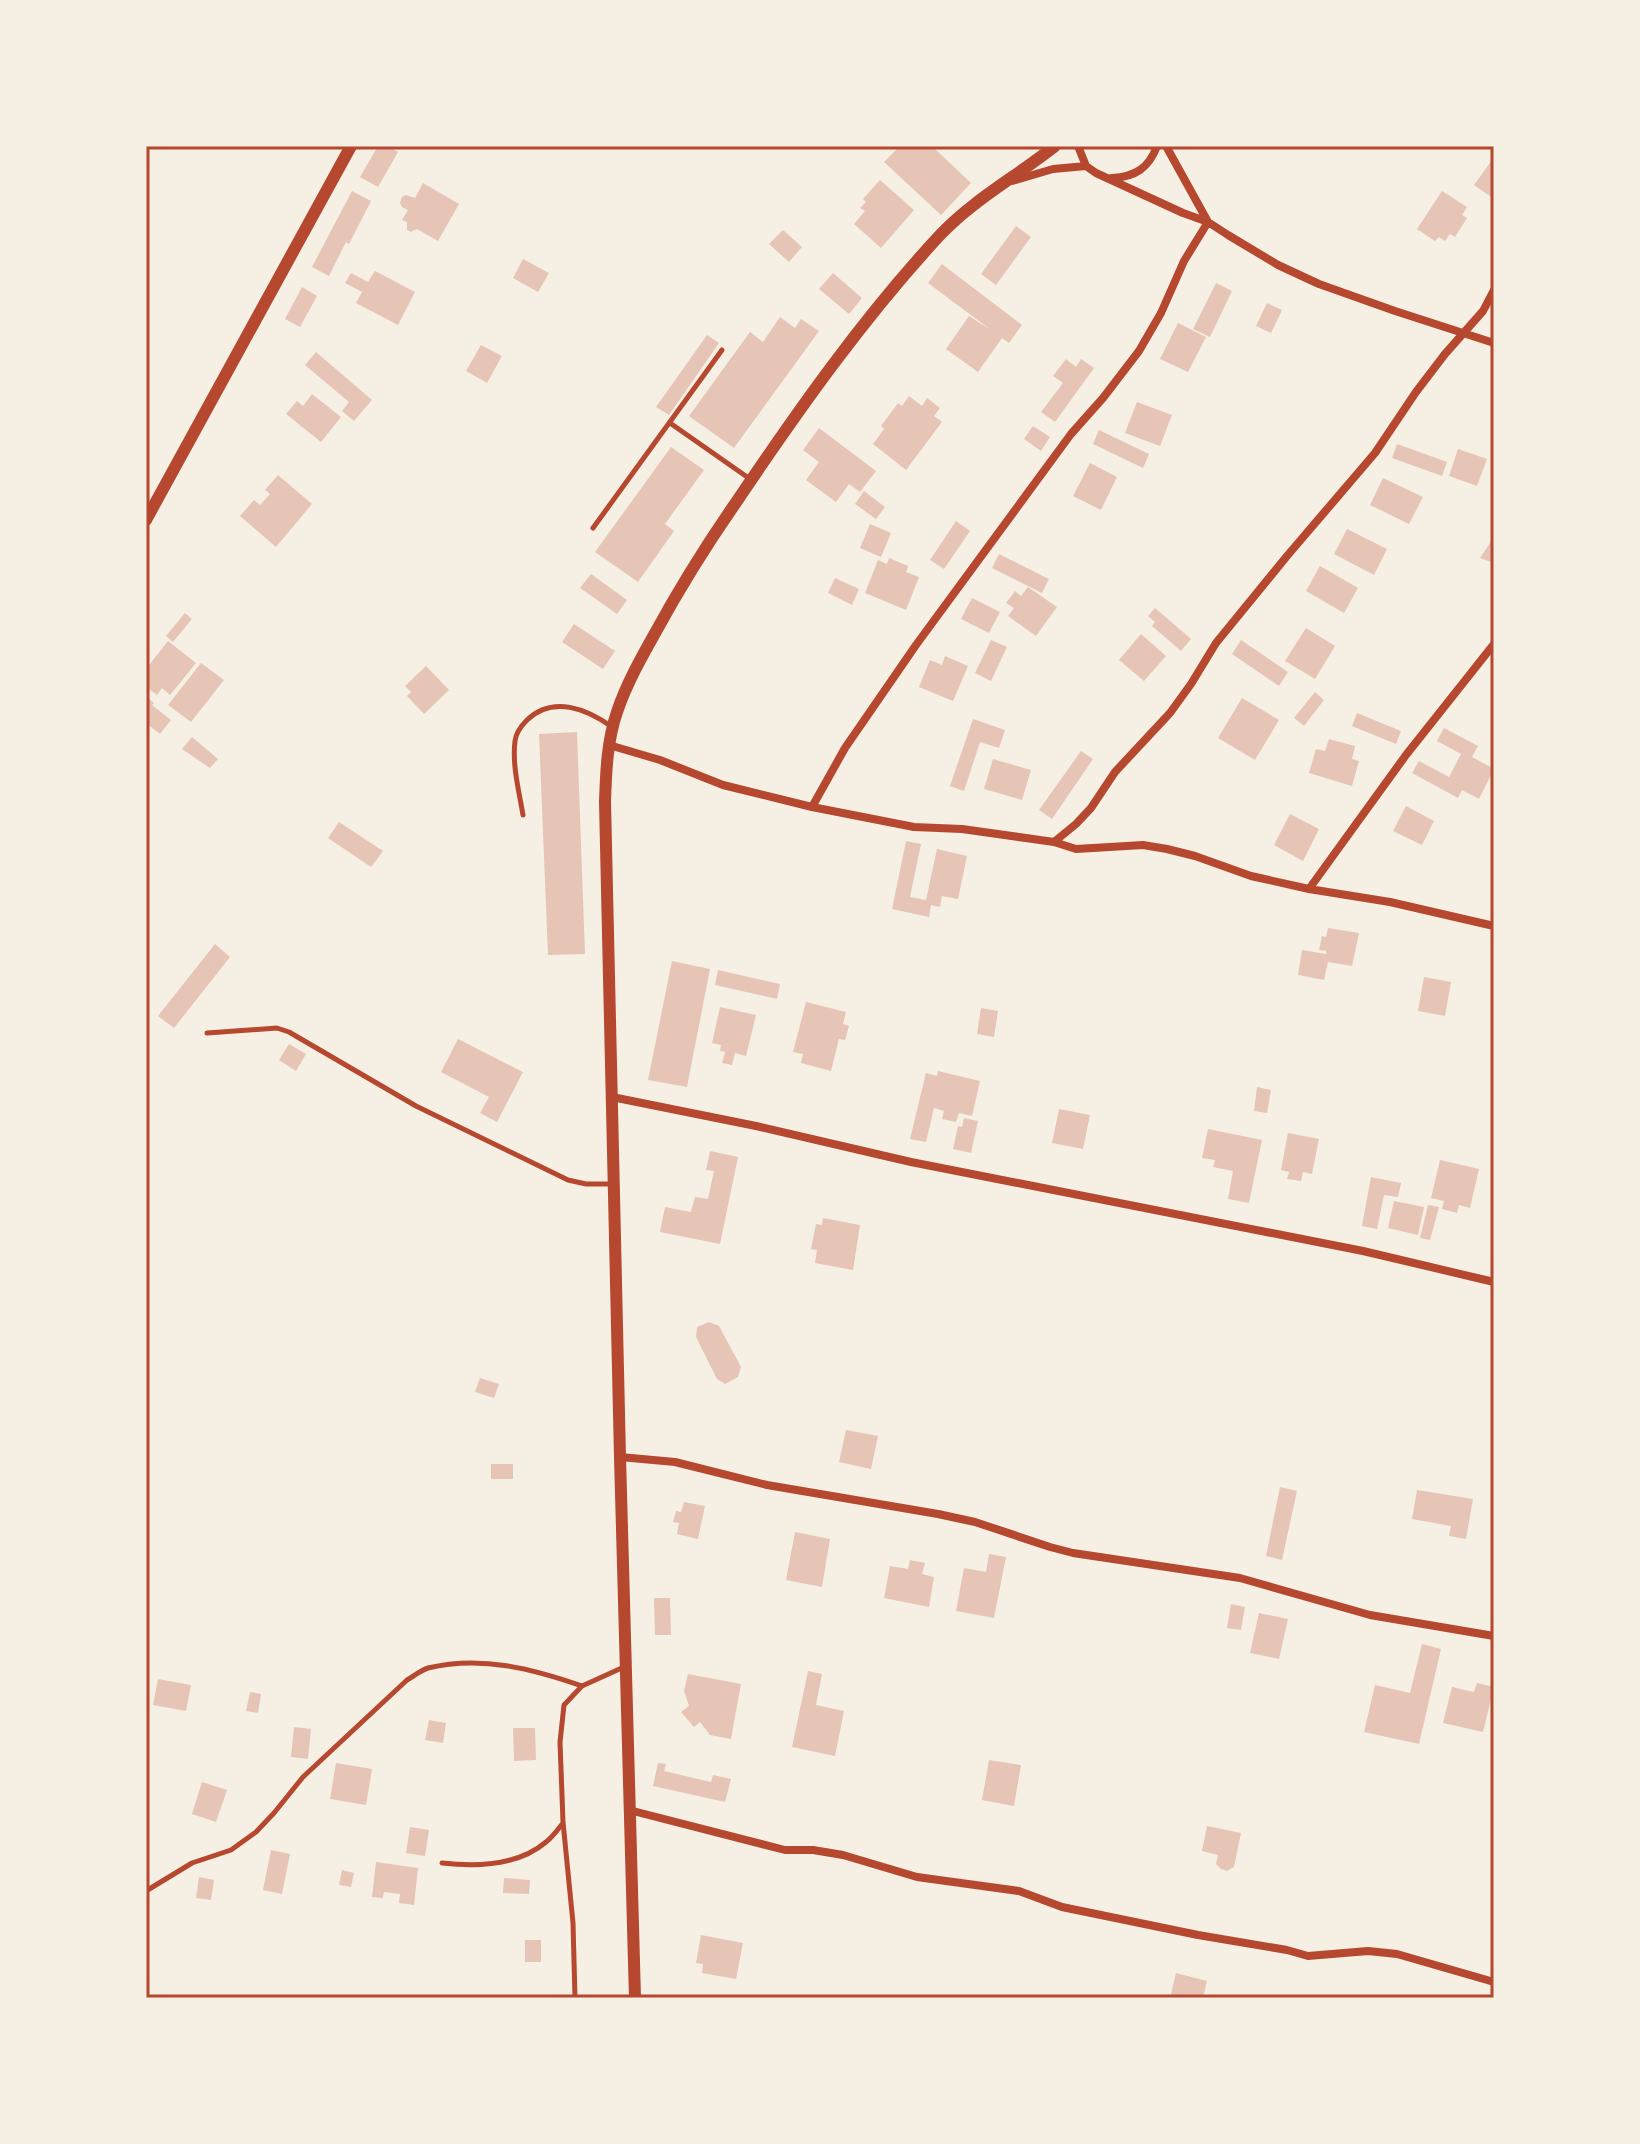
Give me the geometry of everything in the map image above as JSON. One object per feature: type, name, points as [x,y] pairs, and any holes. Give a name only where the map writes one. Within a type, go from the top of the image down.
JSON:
[{"type":"street","points":[[146,520],[351,146]]},
{"type":"street","points":[[635,1998],[605,802],[609,745],[616,714],[629,681],[668,608],[710,539],[817,387],[877,309],[941,234],[992,190],[1055,146]]},
{"type":"street","points":[[1078,146],[1086,166],[1096,173],[1208,222],[1278,265],[1319,284],[1494,343]]},
{"type":"street","points":[[1108,178],[1137,173],[1153,157],[1157,146]]},
{"type":"street","points":[[1166,146],[1208,222]]},
{"type":"street","points":[[1003,183],[1053,169],[1086,166]]},
{"type":"street","points":[[812,807],[845,748],[916,645],[1071,434],[1139,351],[1161,313],[1184,261],[1208,222]]},
{"type":"street","points":[[1054,842],[1091,808],[1115,772],[1170,713],[1216,643],[1375,453],[1416,392],[1483,311],[1494,290]]},
{"type":"street","points":[[1309,889],[1406,755],[1494,644]]},
{"type":"street","points":[[609,745],[660,760],[723,785],[812,807],[914,827],[962,829],[1054,842],[1076,849],[1143,845],[1167,849],[1251,876],[1390,902],[1494,926]]},
{"type":"street","points":[[612,1097],[1013,1183],[1363,1251],[1494,1282]]},
{"type":"street","points":[[620,1457],[675,1462],[767,1485],[938,1514],[975,1522],[1073,1553],[1240,1578],[1370,1615],[1494,1636]]},
{"type":"street","points":[[629,1810],[785,1850],[813,1850],[843,1855],[917,1877],[1019,1891],[1062,1907],[1183,1932],[1308,1956],[1368,1951],[1397,1954],[1494,1982]]},
{"type":"lane","points":[[593,528],[722,350]]},
{"type":"lane","points":[[670,423],[751,479]]},
{"type":"lane","points":[[523,815],[515,765],[515,737],[524,722],[537,711],[576,707],[594,714],[613,728]]},
{"type":"lane","points":[[207,1033],[277,1028],[289,1032],[416,1106],[568,1180],[586,1184],[614,1184]]},
{"type":"lane","points":[[146,1891],[192,1863],[231,1850],[256,1832],[303,1777],[407,1680],[426,1668],[479,1662],[546,1673],[582,1686]]},
{"type":"lane","points":[[575,1998],[573,1923],[563,1822],[560,1742],[564,1705],[582,1686],[625,1667]]},
{"type":"lane","points":[[442,1863],[483,1866],[520,1857],[547,1842],[563,1822]]},
{"type":"building","points":[[378,146],[388,146],[398,152],[378,187],[360,177]]},
{"type":"building","points":[[900,146],[932,146],[971,183],[941,215],[884,162]]},
{"type":"building","points":[[1492,160],[1494,162],[1494,199],[1474,185]]},
{"type":"building","points":[[880,180],[914,210],[881,248],[854,224],[865,211],[860,208],[866,202],[863,199]]},
{"type":"building","points":[[423,183],[459,204],[438,241],[417,229],[407,230],[407,222],[402,220],[408,210],[400,203],[402,197],[415,198]]},
{"type":"building","points":[[352,191],[371,201],[329,276],[312,267]]},
{"type":"building","points":[[1442,191],[1467,207],[1462,215],[1467,218],[1455,237],[1450,234],[1445,241],[1439,237],[1435,241],[1417,229]]},
{"type":"building","points":[[1016,226],[1031,237],[996,285],[981,274]]},
{"type":"building","points":[[783,230],[802,247],[789,262],[769,244]]},
{"type":"building","points":[[523,259],[549,273],[538,292],[513,278]]},
{"type":"building","points":[[942,264],[1022,325],[1009,343],[1002,338],[978,372],[946,349],[969,316],[991,330],[928,283]]},
{"type":"building","points":[[375,271],[415,292],[398,325],[356,303],[362,292],[345,283],[351,273],[368,282]]},
{"type":"building","points":[[833,273],[862,298],[849,314],[819,289]]},
{"type":"building","points":[[1216,283],[1232,291],[1210,337],[1193,329]]},
{"type":"building","points":[[302,287],[317,296],[300,327],[285,319]]},
{"type":"building","points":[[1267,303],[1282,310],[1271,333],[1256,326]]},
{"type":"building","points":[[780,317],[795,328],[801,319],[819,331],[734,448],[689,416],[750,332],[763,342]]},
{"type":"building","points":[[1178,323],[1206,337],[1188,372],[1160,359]]},
{"type":"building","points":[[707,335],[719,343],[669,415],[656,407]]},
{"type":"building","points":[[481,345],[502,356],[487,383],[466,371]]},
{"type":"building","points":[[316,352],[372,400],[354,421],[342,411],[349,402],[305,365]]},
{"type":"building","points":[[1066,359],[1076,367],[1081,359],[1094,368],[1055,422],[1041,412],[1063,383],[1053,376]]},
{"type":"building","points":[[312,394],[341,417],[321,442],[286,414],[297,401],[303,406]]},
{"type":"building","points":[[909,396],[922,406],[927,398],[940,408],[934,416],[942,422],[906,470],[873,444],[884,429],[881,426],[898,403],[902,406]]},
{"type":"building","points":[[1137,402],[1172,415],[1160,446],[1125,433]]},
{"type":"building","points":[[1033,426],[1050,437],[1041,451],[1024,439]]},
{"type":"building","points":[[819,428],[876,471],[860,492],[849,484],[836,502],[806,480],[819,462],[803,450]]},
{"type":"building","points":[[1099,430],[1149,454],[1143,468],[1093,444]]},
{"type":"building","points":[[1397,444],[1447,462],[1442,476],[1392,458]]},
{"type":"building","points":[[671,447],[704,470],[665,524],[674,531],[638,582],[595,552]]},
{"type":"building","points":[[1458,449],[1487,459],[1477,486],[1449,476]]},
{"type":"building","points":[[1090,463],[1117,477],[1101,510],[1073,496]]},
{"type":"building","points":[[278,475],[312,504],[276,547],[240,516],[254,500],[260,505],[270,494],[265,490]]},
{"type":"building","points":[[1383,478],[1423,497],[1409,524],[1370,505]]},
{"type":"building","points":[[864,491],[885,507],[876,519],[855,504]]},
{"type":"building","points":[[956,521],[970,531],[944,569],[930,560]]},
{"type":"building","points":[[870,524],[891,533],[881,557],[860,548]]},
{"type":"building","points":[[1347,529],[1387,549],[1374,575],[1334,554]]},
{"type":"building","points":[[1494,537],[1494,563],[1480,558]]},
{"type":"building","points":[[999,554],[1049,579],[1042,593],[992,568]]},
{"type":"building","points":[[889,558],[908,566],[906,572],[919,577],[906,610],[865,593],[878,560],[887,564]]},
{"type":"building","points":[[1320,566],[1358,588],[1344,613],[1306,591]]},
{"type":"building","points":[[591,574],[627,600],[617,614],[580,588]]},
{"type":"building","points":[[835,578],[859,589],[852,605],[828,593]]},
{"type":"building","points":[[1028,587],[1057,607],[1036,636],[1008,616],[1014,608],[1006,603],[1015,591],[1021,596]]},
{"type":"building","points":[[972,598],[1000,612],[989,633],[961,619]]},
{"type":"building","points":[[1155,608],[1191,639],[1181,651],[1152,626],[1155,622],[1148,616]]},
{"type":"building","points":[[185,613],[192,619],[173,642],[166,636]]},
{"type":"building","points":[[574,624],[615,651],[603,669],[562,642]]},
{"type":"building","points":[[1306,628],[1335,646],[1315,679],[1285,661]]},
{"type":"building","points":[[1141,634],[1166,656],[1144,681],[1119,660]]},
{"type":"building","points":[[991,640],[1007,647],[991,681],[975,673]]},
{"type":"building","points":[[1241,640],[1288,672],[1279,686],[1232,654]]},
{"type":"building","points":[[168,641],[196,663],[170,695],[162,688],[157,695],[146,687],[146,669]]},
{"type":"building","points":[[945,656],[968,666],[953,701],[919,687],[930,660],[942,665]]},
{"type":"building","points":[[201,663],[224,680],[191,722],[168,705]]},
{"type":"building","points":[[426,666],[449,690],[424,714],[407,696],[411,692],[405,686]]},
{"type":"building","points":[[1315,692],[1324,700],[1304,726],[1294,718]]},
{"type":"building","points":[[146,696],[171,720],[160,734],[146,723]]},
{"type":"building","points":[[1242,698],[1279,720],[1255,760],[1218,738]]},
{"type":"building","points":[[1357,713],[1401,731],[1396,744],[1352,726]]},
{"type":"building","points":[[973,719],[1005,730],[999,748],[980,742],[964,791],[950,786]]},
{"type":"building","points":[[1444,728],[1478,746],[1472,757],[1494,769],[1479,799],[1462,790],[1458,798],[1412,773],[1419,761],[1449,777],[1461,754],[1437,741]]},
{"type":"building","points":[[577,732],[585,954],[548,955],[539,734]]},
{"type":"building","points":[[192,737],[218,759],[210,768],[182,749]]},
{"type":"building","points":[[1329,739],[1355,746],[1352,759],[1359,761],[1352,786],[1309,773],[1316,749],[1325,751]]},
{"type":"building","points":[[1081,751],[1093,759],[1052,819],[1039,810]]},
{"type":"building","points":[[993,759],[1031,770],[1022,800],[984,789]]},
{"type":"building","points":[[1406,806],[1434,821],[1422,845],[1393,831]]},
{"type":"building","points":[[1290,814],[1319,829],[1303,861],[1274,845]]},
{"type":"building","points":[[339,822],[383,851],[371,867],[328,838]]},
{"type":"building","points":[[906,841],[921,844],[910,897],[926,900],[937,849],[967,856],[958,899],[942,896],[940,907],[931,905],[929,917],[892,909]]},
{"type":"building","points":[[1328,928],[1359,933],[1352,966],[1328,962],[1324,980],[1298,975],[1302,950],[1326,954],[1326,951],[1319,950],[1322,936],[1326,937]]},
{"type":"building","points":[[215,944],[230,957],[174,1028],[158,1016]]},
{"type":"building","points":[[672,961],[710,969],[687,1087],[648,1080]]},
{"type":"building","points":[[718,970],[780,984],[777,999],[715,985]]},
{"type":"building","points":[[1424,977],[1451,982],[1445,1016],[1418,1011]]},
{"type":"building","points":[[806,1002],[846,1012],[843,1024],[849,1026],[845,1040],[839,1039],[831,1071],[801,1063],[803,1054],[793,1052]]},
{"type":"building","points":[[720,1007],[756,1015],[746,1056],[735,1053],[732,1065],[722,1063],[725,1052],[720,1051],[721,1045],[712,1043]]},
{"type":"building","points":[[981,1008],[998,1011],[994,1037],[977,1034]]},
{"type":"building","points":[[458,1039],[523,1072],[497,1122],[480,1113],[489,1097],[441,1072]]},
{"type":"building","points":[[289,1044],[306,1054],[296,1071],[279,1060]]},
{"type":"building","points":[[938,1071],[980,1081],[972,1116],[959,1113],[956,1122],[942,1119],[944,1111],[934,1108],[926,1142],[910,1139],[926,1073],[937,1076]]},
{"type":"building","points":[[1257,1087],[1271,1090],[1267,1113],[1254,1111]]},
{"type":"building","points":[[1059,1109],[1090,1115],[1083,1149],[1052,1143]]},
{"type":"building","points":[[964,1118],[978,1121],[971,1153],[953,1149],[958,1126],[962,1127]]},
{"type":"building","points":[[1208,1129],[1262,1140],[1249,1203],[1228,1199],[1233,1171],[1213,1167],[1215,1160],[1202,1158]]},
{"type":"building","points":[[1288,1133],[1319,1139],[1312,1174],[1303,1172],[1301,1181],[1287,1179],[1289,1172],[1281,1170]]},
{"type":"building","points":[[710,1151],[738,1157],[720,1244],[660,1232],[665,1207],[691,1212],[695,1197],[708,1199],[714,1171],[706,1170]]},
{"type":"building","points":[[1440,1160],[1479,1169],[1470,1208],[1459,1205],[1457,1213],[1442,1209],[1444,1201],[1431,1198]]},
{"type":"building","points":[[1371,1177],[1401,1183],[1398,1197],[1384,1195],[1377,1229],[1362,1226]]},
{"type":"building","points":[[1394,1201],[1424,1207],[1418,1235],[1388,1228]]},
{"type":"building","points":[[1428,1205],[1439,1207],[1430,1240],[1420,1238]]},
{"type":"building","points":[[823,1218],[860,1225],[853,1270],[815,1263],[817,1250],[811,1249],[816,1224],[822,1225]]},
{"type":"building","points":[[709,1322],[719,1326],[741,1367],[738,1377],[725,1384],[717,1379],[696,1337],[697,1327]]},
{"type":"building","points":[[480,1378],[499,1384],[494,1398],[475,1392]]},
{"type":"building","points":[[846,1430],[878,1436],[871,1469],[839,1462]]},
{"type":"building","points":[[491,1464],[513,1464],[513,1479],[491,1479]]},
{"type":"building","points":[[1280,1487],[1297,1491],[1282,1560],[1266,1556]]},
{"type":"building","points":[[1417,1490],[1473,1499],[1466,1539],[1449,1536],[1451,1526],[1412,1519]]},
{"type":"building","points":[[684,1502],[705,1506],[698,1539],[677,1534],[679,1523],[673,1522],[676,1511],[681,1512]]},
{"type":"building","points":[[795,1532],[830,1539],[822,1587],[786,1580]]},
{"type":"building","points":[[989,1554],[1006,1557],[994,1618],[956,1611],[964,1568],[986,1572]]},
{"type":"building","points":[[910,1560],[925,1563],[922,1574],[934,1577],[929,1607],[884,1598],[890,1566],[908,1569]]},
{"type":"building","points":[[654,1598],[670,1598],[671,1635],[655,1635]]},
{"type":"building","points":[[1231,1604],[1245,1607],[1241,1630],[1227,1628]]},
{"type":"building","points":[[1259,1613],[1288,1619],[1279,1659],[1250,1653]]},
{"type":"building","points":[[1422,1644],[1441,1649],[1419,1744],[1364,1732],[1375,1685],[1410,1693]]},
{"type":"building","points":[[808,1671],[822,1674],[816,1705],[844,1711],[835,1756],[792,1747]]},
{"type":"building","points":[[688,1674],[741,1684],[731,1739],[710,1735],[700,1722],[694,1727],[681,1712],[689,1706],[684,1691]]},
{"type":"building","points":[[158,1679],[191,1685],[186,1711],[153,1705]]},
{"type":"building","points":[[1477,1683],[1494,1687],[1483,1732],[1443,1723],[1452,1687],[1474,1692]]},
{"type":"building","points":[[250,1692],[261,1694],[258,1713],[246,1711]]},
{"type":"building","points":[[429,1720],[446,1723],[443,1743],[425,1740]]},
{"type":"building","points":[[294,1727],[311,1729],[308,1759],[291,1757]]},
{"type":"building","points":[[513,1728],[535,1728],[536,1760],[514,1761]]},
{"type":"building","points":[[989,1760],[1021,1765],[1014,1806],[982,1800]]},
{"type":"building","points":[[336,1763],[372,1769],[366,1805],[330,1799]]},
{"type":"building","points":[[658,1763],[666,1764],[664,1771],[711,1782],[713,1775],[731,1779],[725,1802],[653,1786]]},
{"type":"building","points":[[202,1782],[227,1790],[216,1822],[192,1814]]},
{"type":"building","points":[[1207,1826],[1241,1833],[1234,1867],[1227,1871],[1216,1864],[1218,1855],[1202,1851]]},
{"type":"building","points":[[410,1827],[429,1830],[425,1856],[406,1853]]},
{"type":"building","points":[[271,1850],[290,1854],[282,1894],[263,1890]]},
{"type":"building","points":[[376,1862],[418,1868],[414,1905],[399,1903],[400,1894],[384,1892],[383,1898],[372,1897]]},
{"type":"building","points":[[342,1870],[354,1873],[351,1887],[339,1885]]},
{"type":"building","points":[[199,1877],[214,1880],[211,1900],[196,1898]]},
{"type":"building","points":[[504,1878],[530,1880],[529,1894],[503,1893]]},
{"type":"building","points":[[701,1935],[743,1943],[736,1979],[702,1973],[703,1964],[696,1963]]},
{"type":"building","points":[[525,1940],[541,1940],[541,1962],[525,1962]]},
{"type":"building","points":[[1176,1973],[1207,1981],[1203,1998],[1170,1998]]}]
